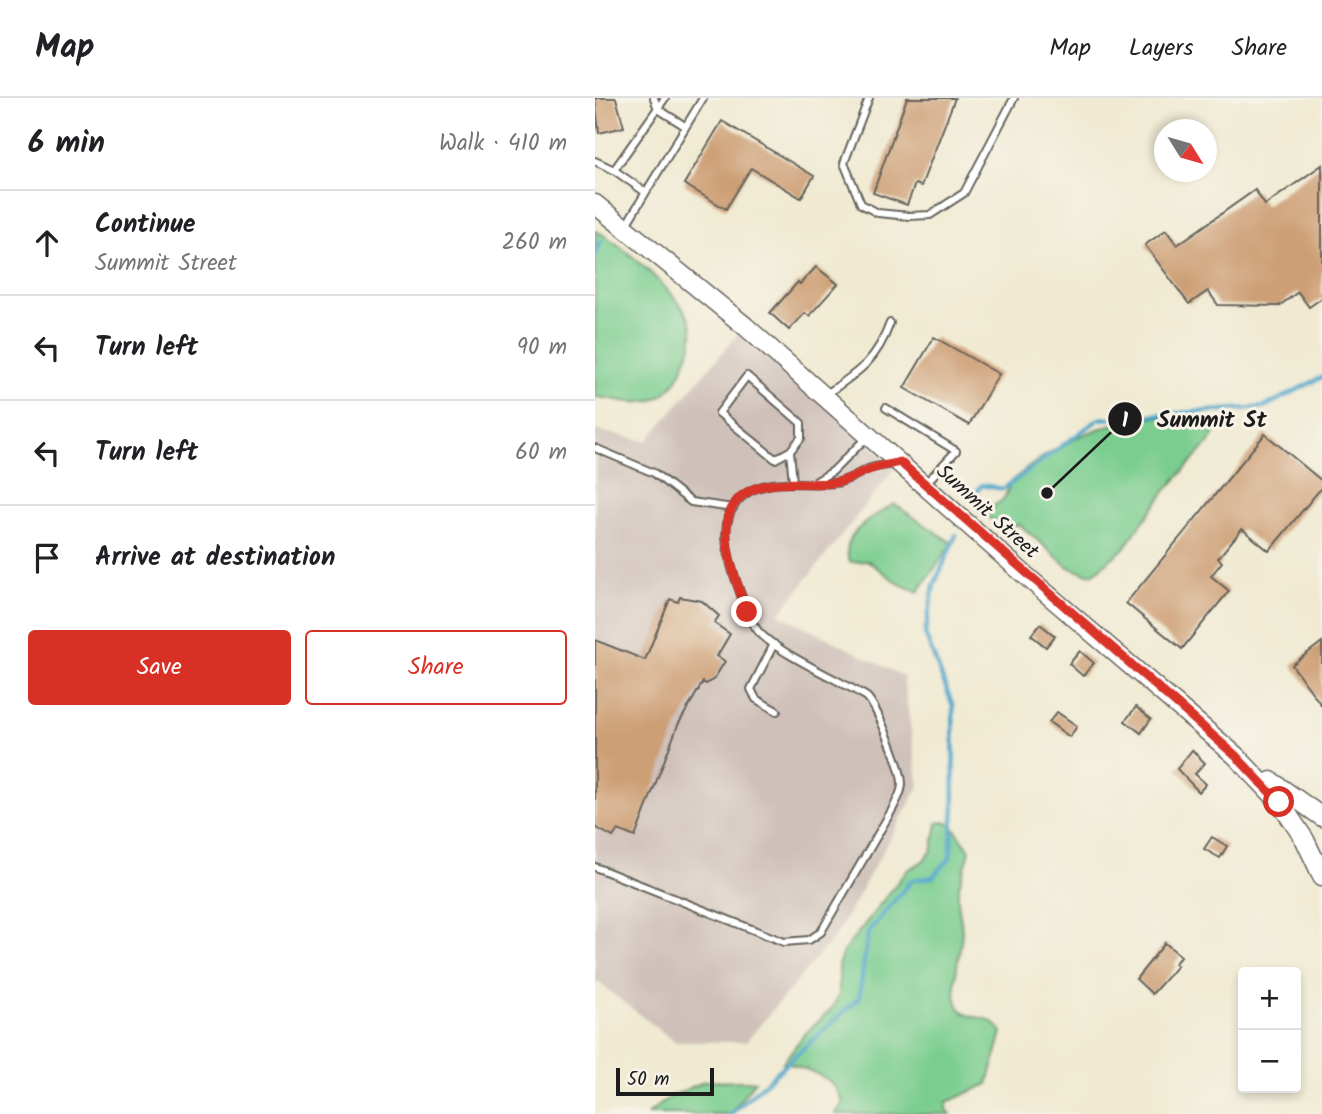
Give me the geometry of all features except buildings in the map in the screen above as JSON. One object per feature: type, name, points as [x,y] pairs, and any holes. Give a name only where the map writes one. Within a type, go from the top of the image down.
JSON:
[{"type":"main road","name":"Summit Street","points":[[595,204],[745,326],[1236,756],[1279,802],[1320,867]]},
{"type":"main road","points":[[1236,756],[1322,817]]},
{"type":"lane","points":[[654,98],[658,109],[685,126]]},
{"type":"lane","points":[[614,170],[665,98]]},
{"type":"lane","points":[[624,228],[702,98]]},
{"type":"lane","points":[[870,98],[844,163],[861,204],[878,213],[909,216],[930,215],[964,193],[1014,98]]},
{"type":"lane","points":[[595,161],[614,170],[645,192]]},
{"type":"lane","points":[[824,395],[865,367],[882,345],[890,323]]},
{"type":"lane","points":[[790,451],[775,459],[719,413],[747,376],[801,423],[801,438],[790,451],[793,482]]},
{"type":"lane","points":[[885,408],[956,451],[924,484]]},
{"type":"lane","points":[[813,483],[832,471],[869,435]]},
{"type":"lane","points":[[595,447],[654,473],[691,502],[733,508]]},
{"type":"lane","points":[[595,867],[784,942],[809,940],[821,932],[896,801],[902,785],[901,773],[876,707],[867,697],[774,644],[758,630],[747,612],[731,568],[725,536],[728,516],[749,492],[764,486],[793,482],[836,483],[870,469],[900,462]]},
{"type":"lane","points":[[774,644],[751,689],[756,699],[777,710]]},
{"type":"shaded area","points":[[739,333],[896,467],[779,614],[903,676],[919,786],[838,932],[746,1042],[675,1042],[595,980],[595,430],[647,441]]},
{"type":"green space","points":[[595,231],[618,245],[649,271],[676,300],[691,323],[692,343],[680,374],[667,391],[654,400],[636,402],[595,397]]},
{"type":"green space","points":[[1147,417],[1177,417],[1219,426],[1208,444],[1167,489],[1123,549],[1094,573],[1087,574],[1068,567],[1019,524],[1008,529],[981,513],[1002,500],[1010,483],[1044,456],[1093,431]]},
{"type":"green space","points":[[894,504],[952,543],[918,592],[899,584],[868,561],[850,562],[847,552],[853,535],[860,527]]},
{"type":"green space","points":[[946,822],[952,825],[970,850],[958,892],[962,930],[955,983],[957,1003],[966,1014],[991,1021],[1002,1032],[988,1084],[947,1102],[946,1109],[951,1114],[835,1114],[843,1103],[834,1086],[819,1075],[783,1062],[804,1035],[832,1008],[839,995],[839,963],[843,952],[907,870],[922,862],[932,851],[937,823]]},
{"type":"green space","points":[[705,1081],[755,1081],[730,1114],[648,1114],[672,1096]]},
{"type":"waterway","points":[[595,255],[601,241]]},
{"type":"waterway","points":[[978,507],[976,492],[982,485],[1003,489],[1099,419],[1264,407],[1322,377]]},
{"type":"waterway","points":[[731,1114],[859,998],[868,932],[912,880],[933,877],[950,858],[954,807],[953,706],[925,634],[934,585],[956,535]]},
{"type":"place","name":"Summit St","points":[[1047,493]]},
{"type":"route","points":[[747,612],[731,568],[725,536],[728,516],[737,502],[749,492],[764,486],[793,482],[836,483],[870,469],[900,462],[1025,575],[1236,756],[1279,802]]}]
